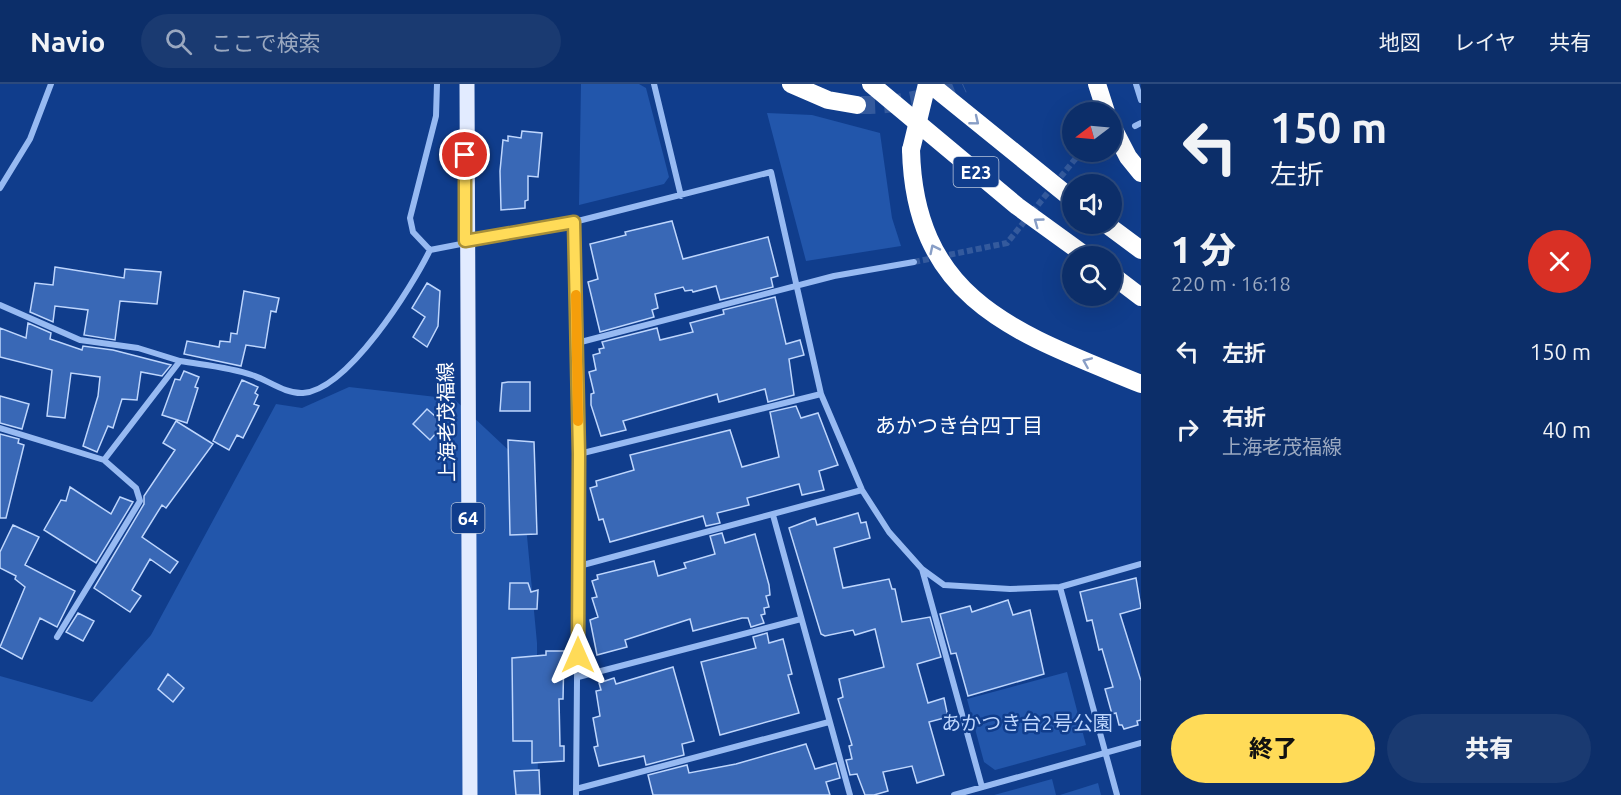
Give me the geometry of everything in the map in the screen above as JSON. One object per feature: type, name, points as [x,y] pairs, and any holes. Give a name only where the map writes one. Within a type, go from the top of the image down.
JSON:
[{"type":"highway","points":[[791,84],[828,100],[857,105]]},
{"type":"highway","name":"E23","points":[[871,84],[1017,206],[1072,246]]},
{"type":"highway","points":[[928,84],[911,150],[912,177],[918,208],[928,237],[942,266],[964,291],[1014,328],[1141,384]]},
{"type":"highway","name":"E23","points":[[928,84],[1062,191]]},
{"type":"highway","points":[[1097,84],[1103,102]]},
{"type":"highway","points":[[1122,145],[1141,173]]},
{"type":"highway","points":[[1119,234],[1141,250]]},
{"type":"highway","points":[[1122,283],[1141,297]]},
{"type":"main road","name":"上海老茂福線","points":[[466,84],[465,241],[470,795]]},
{"type":"street","points":[[0,188],[30,139],[51,84]]},
{"type":"street","points":[[430,250],[413,232],[410,218],[436,116],[437,84]]},
{"type":"street","points":[[654,84],[681,196]]},
{"type":"street","points":[[1136,84],[1141,100]]},
{"type":"street","points":[[0,305],[80,340],[138,348],[180,361],[252,375],[293,392],[312,392],[336,377],[381,331],[416,279],[430,250],[465,241],[574,222],[771,172],[821,394],[862,490],[889,532],[922,569],[944,585],[1011,589],[1060,587],[1141,564]]},
{"type":"street","points":[[574,222],[579,454],[576,792],[829,722]]},
{"type":"street","points":[[577,343],[834,276],[914,262]]},
{"type":"street","points":[[104,460],[180,361]]},
{"type":"street","points":[[579,454],[821,394]]},
{"type":"street","points":[[0,428],[104,460],[136,488],[140,501],[57,637]]},
{"type":"street","points":[[579,566],[862,490]]},
{"type":"street","points":[[773,515],[850,795]]},
{"type":"street","points":[[922,569],[982,787]]},
{"type":"street","points":[[1060,587],[1117,795]]},
{"type":"street","points":[[578,677],[801,618]]},
{"type":"street","points":[[954,795],[1141,743]]},
{"type":"green space","points":[[581,84],[639,84],[646,88],[669,177],[664,184],[579,205]]},
{"type":"green space","points":[[767,113],[812,115],[880,133],[892,218],[901,246],[806,261]]},
{"type":"green space","points":[[349,387],[454,399],[520,461],[537,643],[538,795],[0,795],[0,676],[92,702],[151,635],[276,404],[302,408]]},
{"type":"green space","name":"あかつき台2号公園","points":[[1067,672],[1086,745],[995,770],[984,762],[967,699]]},
{"type":"green space","points":[[1052,779],[1056,795],[994,795]]},
{"type":"green space","points":[[1098,783],[1101,795],[1060,795]]},
{"type":"building","points":[[522,131],[542,133],[538,177],[528,176],[528,200],[525,201],[525,208],[501,210],[500,171],[503,140],[508,141],[508,136],[521,138]]},
{"type":"building","points":[[672,221],[683,259],[768,237],[778,276],[771,278],[773,287],[720,300],[716,286],[693,292],[692,290],[685,291],[683,287],[655,294],[658,308],[652,310],[654,317],[600,332],[588,282],[598,279],[590,244],[626,235],[625,232]]},
{"type":"building","points":[[55,267],[124,278],[125,269],[161,272],[157,304],[120,301],[115,340],[84,335],[88,310],[55,306],[53,322],[30,312],[35,283],[53,285]]},
{"type":"building","points":[[427,283],[440,291],[438,326],[427,347],[413,337],[425,317],[412,308]]},
{"type":"building","points":[[244,291],[279,298],[276,312],[271,311],[265,348],[246,345],[241,366],[184,354],[187,341],[219,347],[220,341],[230,342],[231,333],[237,334]]},
{"type":"building","points":[[775,297],[786,344],[800,340],[804,355],[789,359],[794,395],[768,402],[765,389],[719,402],[717,394],[623,421],[626,430],[601,436],[591,405],[591,394],[594,393],[589,372],[596,370],[593,355],[600,353],[599,349],[604,348],[602,342],[657,328],[660,340],[693,332],[690,323],[724,314],[723,310]]},
{"type":"building","points":[[28,323],[51,333],[50,339],[82,350],[83,346],[113,350],[171,365],[162,376],[141,372],[137,400],[122,399],[113,428],[108,426],[97,452],[83,446],[98,396],[100,377],[71,373],[65,418],[47,416],[52,370],[0,357],[0,328],[26,338]]},
{"type":"building","points":[[184,371],[199,377],[195,387],[198,388],[187,423],[162,415],[175,379],[180,380]]},
{"type":"building","points":[[242,380],[258,387],[255,393],[258,395],[254,404],[259,406],[243,438],[237,435],[229,450],[213,441]]},
{"type":"building","points":[[530,382],[530,411],[500,411],[502,383]]},
{"type":"building","points":[[0,396],[29,404],[22,429],[0,423]]},
{"type":"building","points":[[796,406],[801,418],[818,413],[838,465],[819,471],[824,490],[802,495],[799,484],[747,498],[749,505],[717,513],[720,523],[706,526],[703,516],[610,542],[603,519],[599,520],[590,488],[597,486],[596,481],[634,470],[630,455],[730,430],[742,467],[779,457],[770,412]]},
{"type":"building","points":[[427,409],[444,424],[430,440],[413,424]]},
{"type":"building","points":[[176,421],[213,444],[166,508],[162,505],[142,537],[178,562],[170,573],[150,559],[132,590],[141,596],[130,612],[94,588],[144,504],[144,496],[175,450],[163,443]]},
{"type":"building","points":[[0,434],[19,439],[18,443],[24,445],[6,518],[0,518]]},
{"type":"building","points":[[508,440],[534,442],[537,534],[510,535]]},
{"type":"building","points":[[70,487],[111,514],[120,497],[133,502],[96,563],[44,530],[61,500],[66,501]]},
{"type":"building","points":[[858,513],[861,523],[866,522],[870,538],[834,548],[843,588],[889,579],[892,589],[895,589],[902,622],[930,617],[941,657],[917,664],[928,703],[944,698],[948,717],[929,722],[944,775],[917,783],[912,766],[883,772],[888,791],[874,795],[865,795],[857,774],[850,775],[846,760],[852,759],[849,746],[852,745],[838,699],[843,697],[839,679],[884,667],[875,629],[855,635],[853,630],[825,636],[821,634],[789,528],[815,518],[817,525]]},
{"type":"building","points":[[13,525],[39,537],[25,565],[75,591],[57,627],[40,618],[22,659],[0,647],[25,587],[15,579],[16,576],[0,568],[0,552]]},
{"type":"building","points":[[722,533],[725,543],[755,534],[769,585],[770,595],[766,596],[769,607],[764,608],[765,614],[761,615],[764,623],[751,627],[748,618],[742,618],[693,631],[690,619],[625,640],[627,647],[597,655],[590,620],[598,617],[592,598],[597,597],[592,581],[598,579],[597,575],[654,561],[658,576],[686,568],[684,563],[715,554],[710,536]]},
{"type":"building","points":[[1136,578],[1141,608],[1120,614],[1141,681],[1141,720],[1137,721],[1138,725],[1124,729],[1122,725],[1119,725],[1116,713],[1112,714],[1105,689],[1113,687],[1102,649],[1099,650],[1092,620],[1087,621],[1080,592]]},
{"type":"building","points":[[510,583],[528,583],[531,592],[538,590],[537,609],[509,609]]},
{"type":"building","points":[[1008,600],[1013,615],[1030,610],[1044,674],[968,696],[956,653],[951,654],[940,614],[970,606],[972,612]]},
{"type":"building","points":[[78,613],[94,621],[83,641],[66,632]]},
{"type":"building","points":[[767,633],[769,643],[783,639],[792,674],[788,675],[799,713],[720,735],[701,662],[756,648],[753,637]]},
{"type":"building","points":[[546,651],[564,651],[563,699],[559,699],[560,746],[564,746],[564,761],[532,763],[532,741],[513,741],[512,658],[546,655]]},
{"type":"building","points":[[673,667],[694,741],[682,744],[684,755],[646,765],[644,756],[599,766],[594,747],[598,746],[593,718],[600,716],[596,691],[601,690],[599,683],[614,678],[616,684]]},
{"type":"building","points":[[168,674],[184,688],[173,702],[158,689]]},
{"type":"building","points":[[806,744],[815,769],[836,763],[840,778],[826,782],[830,795],[653,795],[648,775],[687,765],[689,773],[736,764]]},
{"type":"building","points":[[539,770],[540,795],[516,795],[514,771]]},
{"type":"tunnel","points":[[857,105],[911,100],[937,94],[963,84]]},
{"type":"tunnel","points":[[914,262],[1007,243],[1073,162]]},
{"type":"slow traffic","points":[[576,295],[578,421]]},
{"type":"district","name":"あかつき台四丁目","points":[[959,425]]},
{"type":"route","points":[[465,155],[465,241],[574,222],[579,454],[578,655]]}]
